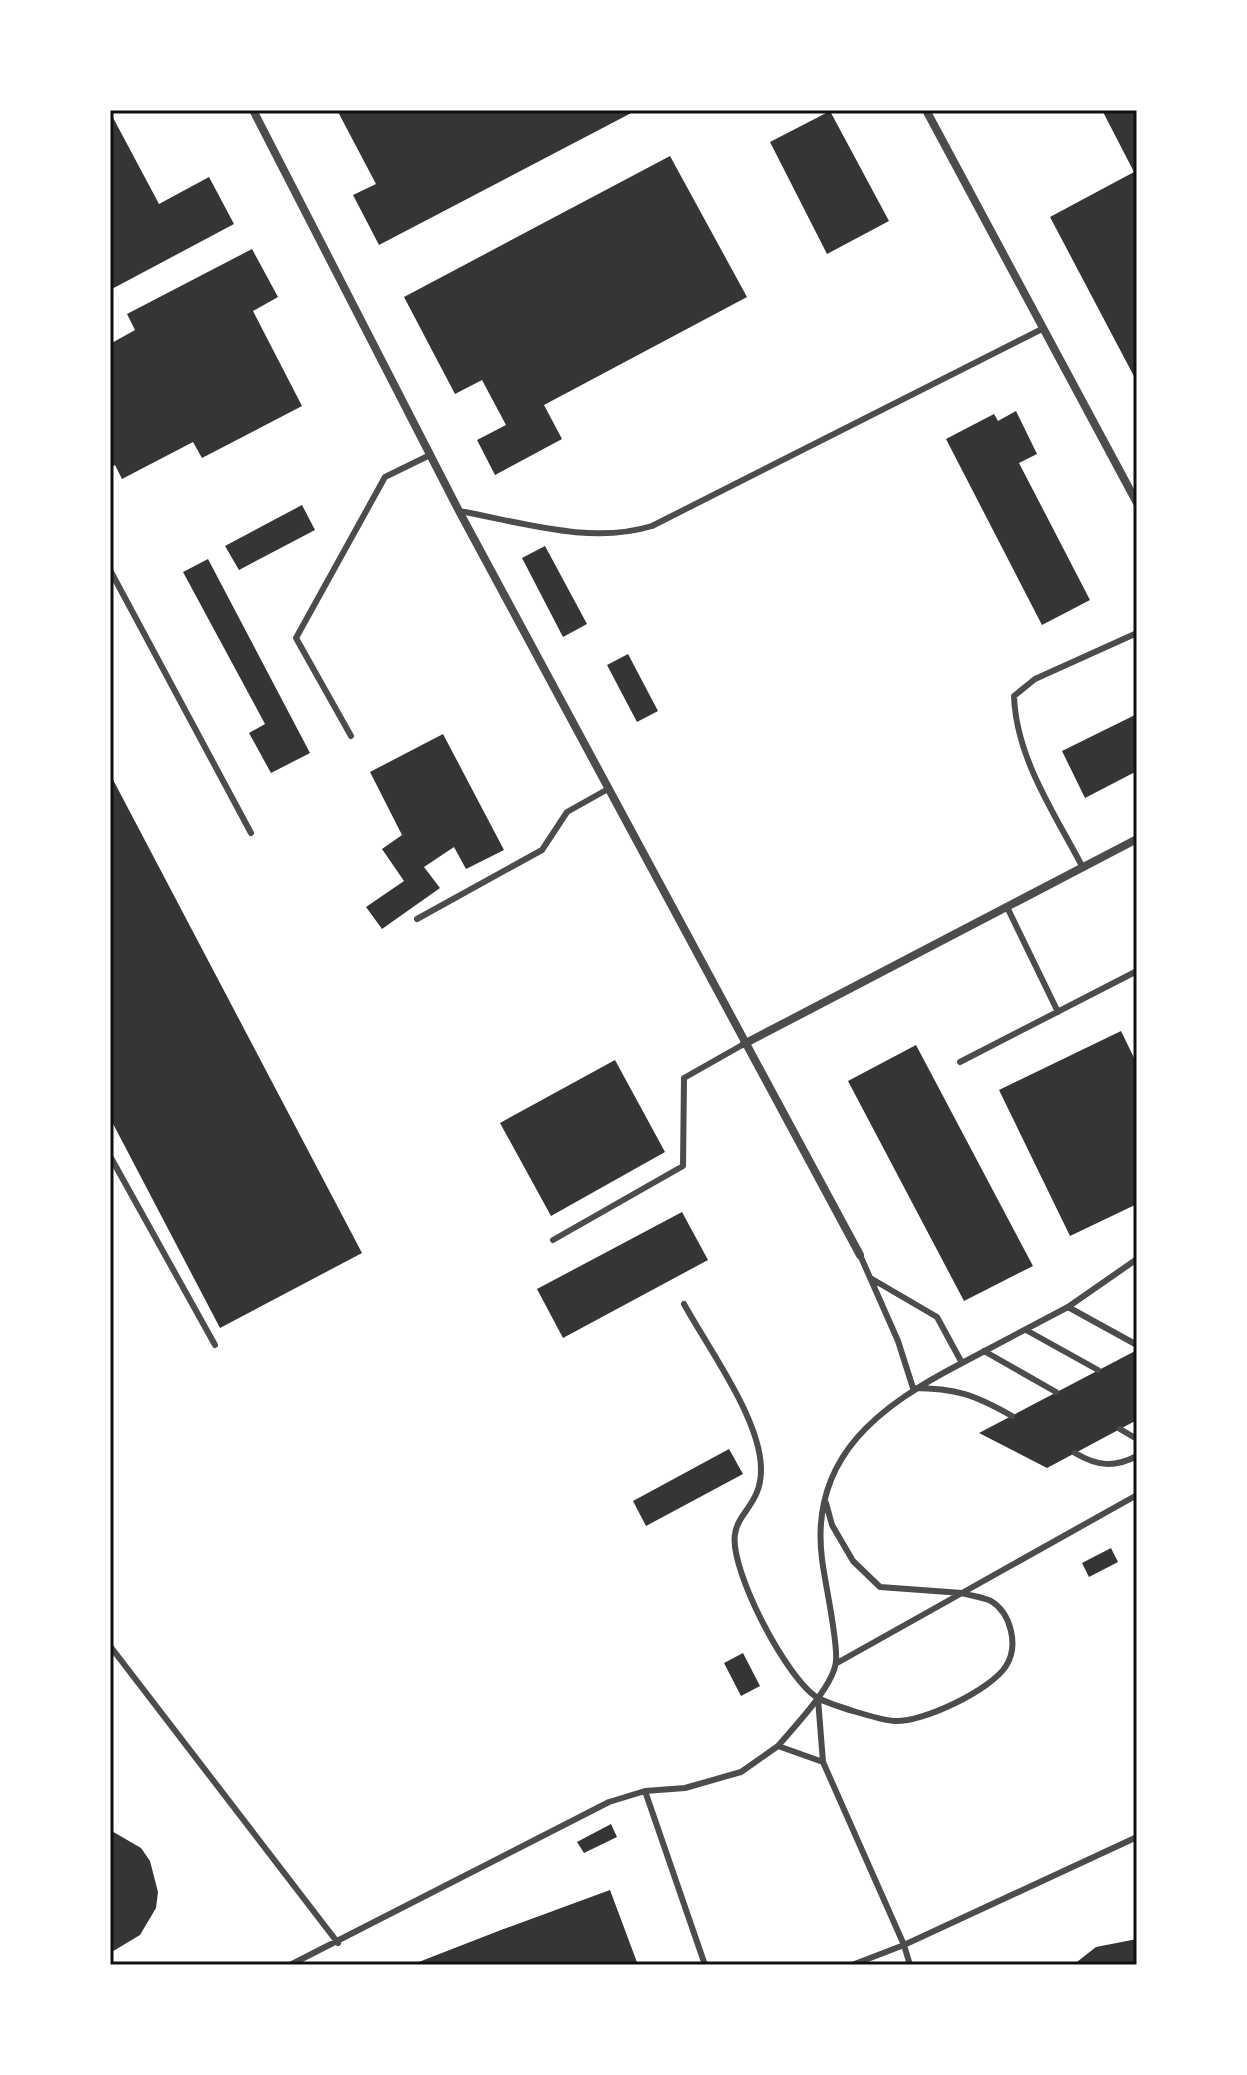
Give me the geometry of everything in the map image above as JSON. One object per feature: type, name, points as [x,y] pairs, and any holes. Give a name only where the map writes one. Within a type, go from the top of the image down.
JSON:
[{"type":"street","points":[[253,110],[459,511],[860,1255]]},
{"type":"street","points":[[926,110],[1137,503]]},
{"type":"street","points":[[744,1044],[1137,839]]},
{"type":"lane","points":[[459,511],[576,532],[624,534],[652,526],[1044,328]]},
{"type":"lane","points":[[351,736],[296,638],[385,477],[430,455]]},
{"type":"lane","points":[[110,570],[251,833]]},
{"type":"lane","points":[[1083,868],[1027,761],[1015,718],[1014,696],[1035,679],[1137,633]]},
{"type":"lane","points":[[417,919],[542,850],[567,812],[608,789]]},
{"type":"lane","points":[[1007,907],[1058,1012]]},
{"type":"lane","points":[[960,1062],[1137,971]]},
{"type":"lane","points":[[553,1240],[683,1166],[684,1078],[744,1044]]},
{"type":"lane","points":[[110,1156],[215,1345]]},
{"type":"lane","points":[[860,1255],[913,1388]]},
{"type":"lane","points":[[837,1663],[819,1538],[834,1467],[874,1417],[913,1388],[1068,1307],[1133,1265],[1137,1259]]},
{"type":"lane","points":[[872,1279],[937,1317],[962,1363]]},
{"type":"lane","points":[[684,1304],[749,1420],[761,1467],[757,1498],[735,1532],[735,1562],[780,1656],[818,1698],[894,1721],[935,1714],[975,1692],[1006,1666],[1013,1640],[1006,1616],[991,1601],[962,1593],[880,1587],[853,1561],[832,1525],[825,1499]]},
{"type":"lane","points":[[1068,1307],[1137,1345]]},
{"type":"lane","points":[[1026,1330],[1098,1370]]},
{"type":"lane","points":[[984,1351],[1056,1392]]},
{"type":"lane","points":[[913,1388],[950,1388],[978,1397],[1012,1416]]},
{"type":"lane","points":[[1120,1429],[1137,1439]]},
{"type":"lane","points":[[1075,1453],[1092,1463],[1109,1466],[1137,1456]]},
{"type":"lane","points":[[290,1965],[609,1802],[645,1791],[685,1788],[741,1772],[778,1746],[818,1698],[837,1663],[1137,1495]]},
{"type":"lane","points":[[110,1646],[338,1943]]},
{"type":"lane","points":[[818,1698],[823,1762],[910,1965]]},
{"type":"lane","points":[[778,1746],[823,1762]]},
{"type":"lane","points":[[645,1791],[705,1965]]},
{"type":"lane","points":[[852,1965],[904,1945],[1137,1837]]},
{"type":"building","points":[[337,110],[637,110],[379,245],[353,195],[376,184]]},
{"type":"building","points":[[1102,110],[1137,110],[1137,382],[1050,217],[1134,172]]},
{"type":"building","points":[[830,111],[889,221],[827,254],[770,142]]},
{"type":"building","points":[[110,112],[159,204],[209,177],[234,224],[110,290]]},
{"type":"building","points":[[670,156],[747,297],[544,405],[562,439],[495,475],[477,440],[506,425],[482,380],[455,394],[404,297]]},
{"type":"building","points":[[252,249],[278,297],[253,311],[302,406],[202,458],[193,442],[122,479],[115,465],[110,468],[110,344],[135,330],[127,314]]},
{"type":"building","points":[[1016,411],[1037,454],[1019,463],[1090,600],[1042,625],[946,439],[994,414],[998,421]]},
{"type":"building","points":[[302,505],[315,530],[239,570],[225,546]]},
{"type":"building","points":[[545,546],[587,624],[563,637],[522,558]]},
{"type":"building","points":[[208,559],[310,753],[271,773],[249,733],[265,724],[183,572]]},
{"type":"building","points":[[628,654],[658,711],[637,722],[607,665]]},
{"type":"building","points":[[1137,714],[1137,771],[1085,798],[1062,751]]},
{"type":"building","points":[[443,734],[504,850],[466,869],[454,847],[424,867],[440,888],[382,929],[366,907],[404,881],[382,849],[402,835],[370,772]]},
{"type":"building","points":[[110,774],[362,1253],[220,1328],[110,1118]]},
{"type":"building","points":[[1121,1031],[1137,1064],[1137,1204],[1070,1236],[999,1090]]},
{"type":"building","points":[[916,1045],[1033,1266],[964,1301],[848,1081]]},
{"type":"building","points":[[615,1060],[665,1152],[551,1216],[500,1123]]},
{"type":"building","points":[[682,1212],[708,1260],[563,1338],[537,1289]]},
{"type":"building","points":[[1137,1350],[1137,1420],[1047,1468],[979,1433]]},
{"type":"building","points":[[729,1449],[743,1474],[646,1526],[633,1501]]},
{"type":"building","points":[[1111,1548],[1118,1562],[1089,1577],[1082,1563]]},
{"type":"building","points":[[743,1653],[760,1686],[741,1696],[724,1663]]},
{"type":"building","points":[[611,1824],[617,1837],[584,1853],[577,1842]]},
{"type":"building","points":[[110,1830],[141,1848],[150,1861],[158,1892],[156,1908],[140,1935],[110,1953]]},
{"type":"building","points":[[610,1890],[638,1965],[411,1965],[501,1930]]},
{"type":"building","points":[[1137,1939],[1137,1965],[1073,1965],[1096,1947]]}]
